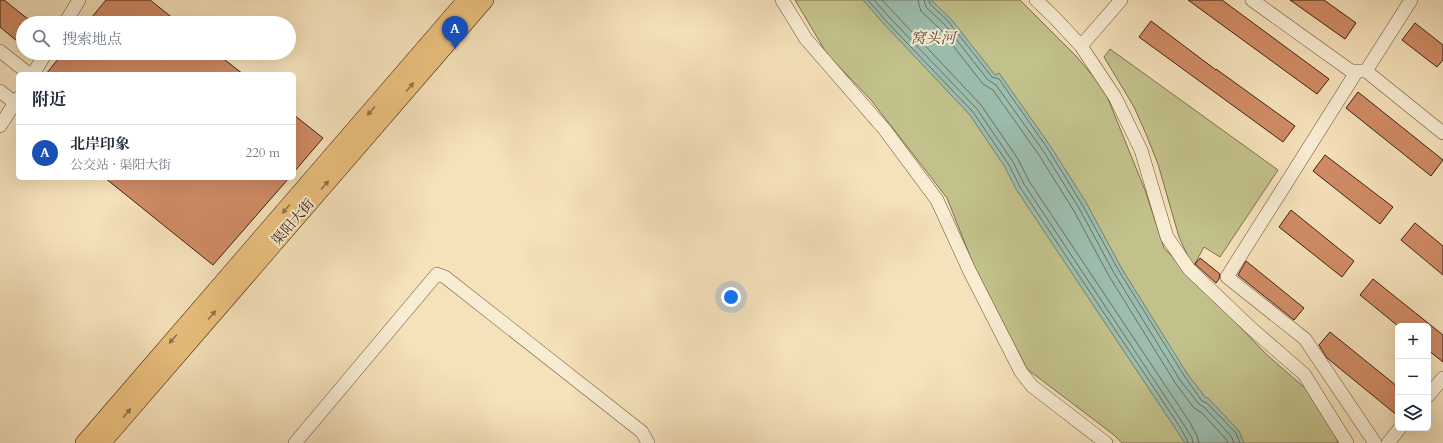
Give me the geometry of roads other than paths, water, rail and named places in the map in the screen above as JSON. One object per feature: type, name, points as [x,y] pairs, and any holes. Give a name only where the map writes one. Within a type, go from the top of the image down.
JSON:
[{"type":"main road","name":"渠阳大街","points":[[102,443],[485,0]]},
{"type":"main road","name":"渠阳大街","points":[[84,443],[459,2]]},
{"type":"street","points":[[782,0],[806,39],[885,130],[937,200],[970,272],[1021,372],[1032,386],[1106,443]]},
{"type":"street","points":[[1036,0],[1081,46],[1116,97],[1141,150],[1167,237],[1190,269],[1252,329],[1304,374],[1347,443]]},
{"type":"street","points":[[1081,46],[1121,0]]},
{"type":"street","points":[[1252,0],[1351,71],[1362,71],[1443,133]]},
{"type":"street","points":[[1375,443],[1305,339],[1227,277],[1362,71],[1411,0]]},
{"type":"street","points":[[68,16],[77,1]]},
{"type":"street","points":[[0,51],[26,72]]},
{"type":"street","points":[[34,72],[42,60]]},
{"type":"street","points":[[0,91],[16,100],[0,126]]},
{"type":"street","points":[[295,443],[437,274],[445,277],[642,432],[648,443]]},
{"type":"street","points":[[1429,395],[1443,378]]},
{"type":"street","points":[[1388,443],[1398,431]]},
{"type":"water","name":"窝头河","points":[[863,0],[931,0],[951,19],[995,75],[999,73],[1051,147],[1087,204],[1122,269],[1188,375],[1206,398],[1208,398],[1239,431],[1244,443],[1185,443],[1016,189],[1005,167],[970,115]]},
{"type":"place","name":"北岸印象","points":[[455,49]]}]
